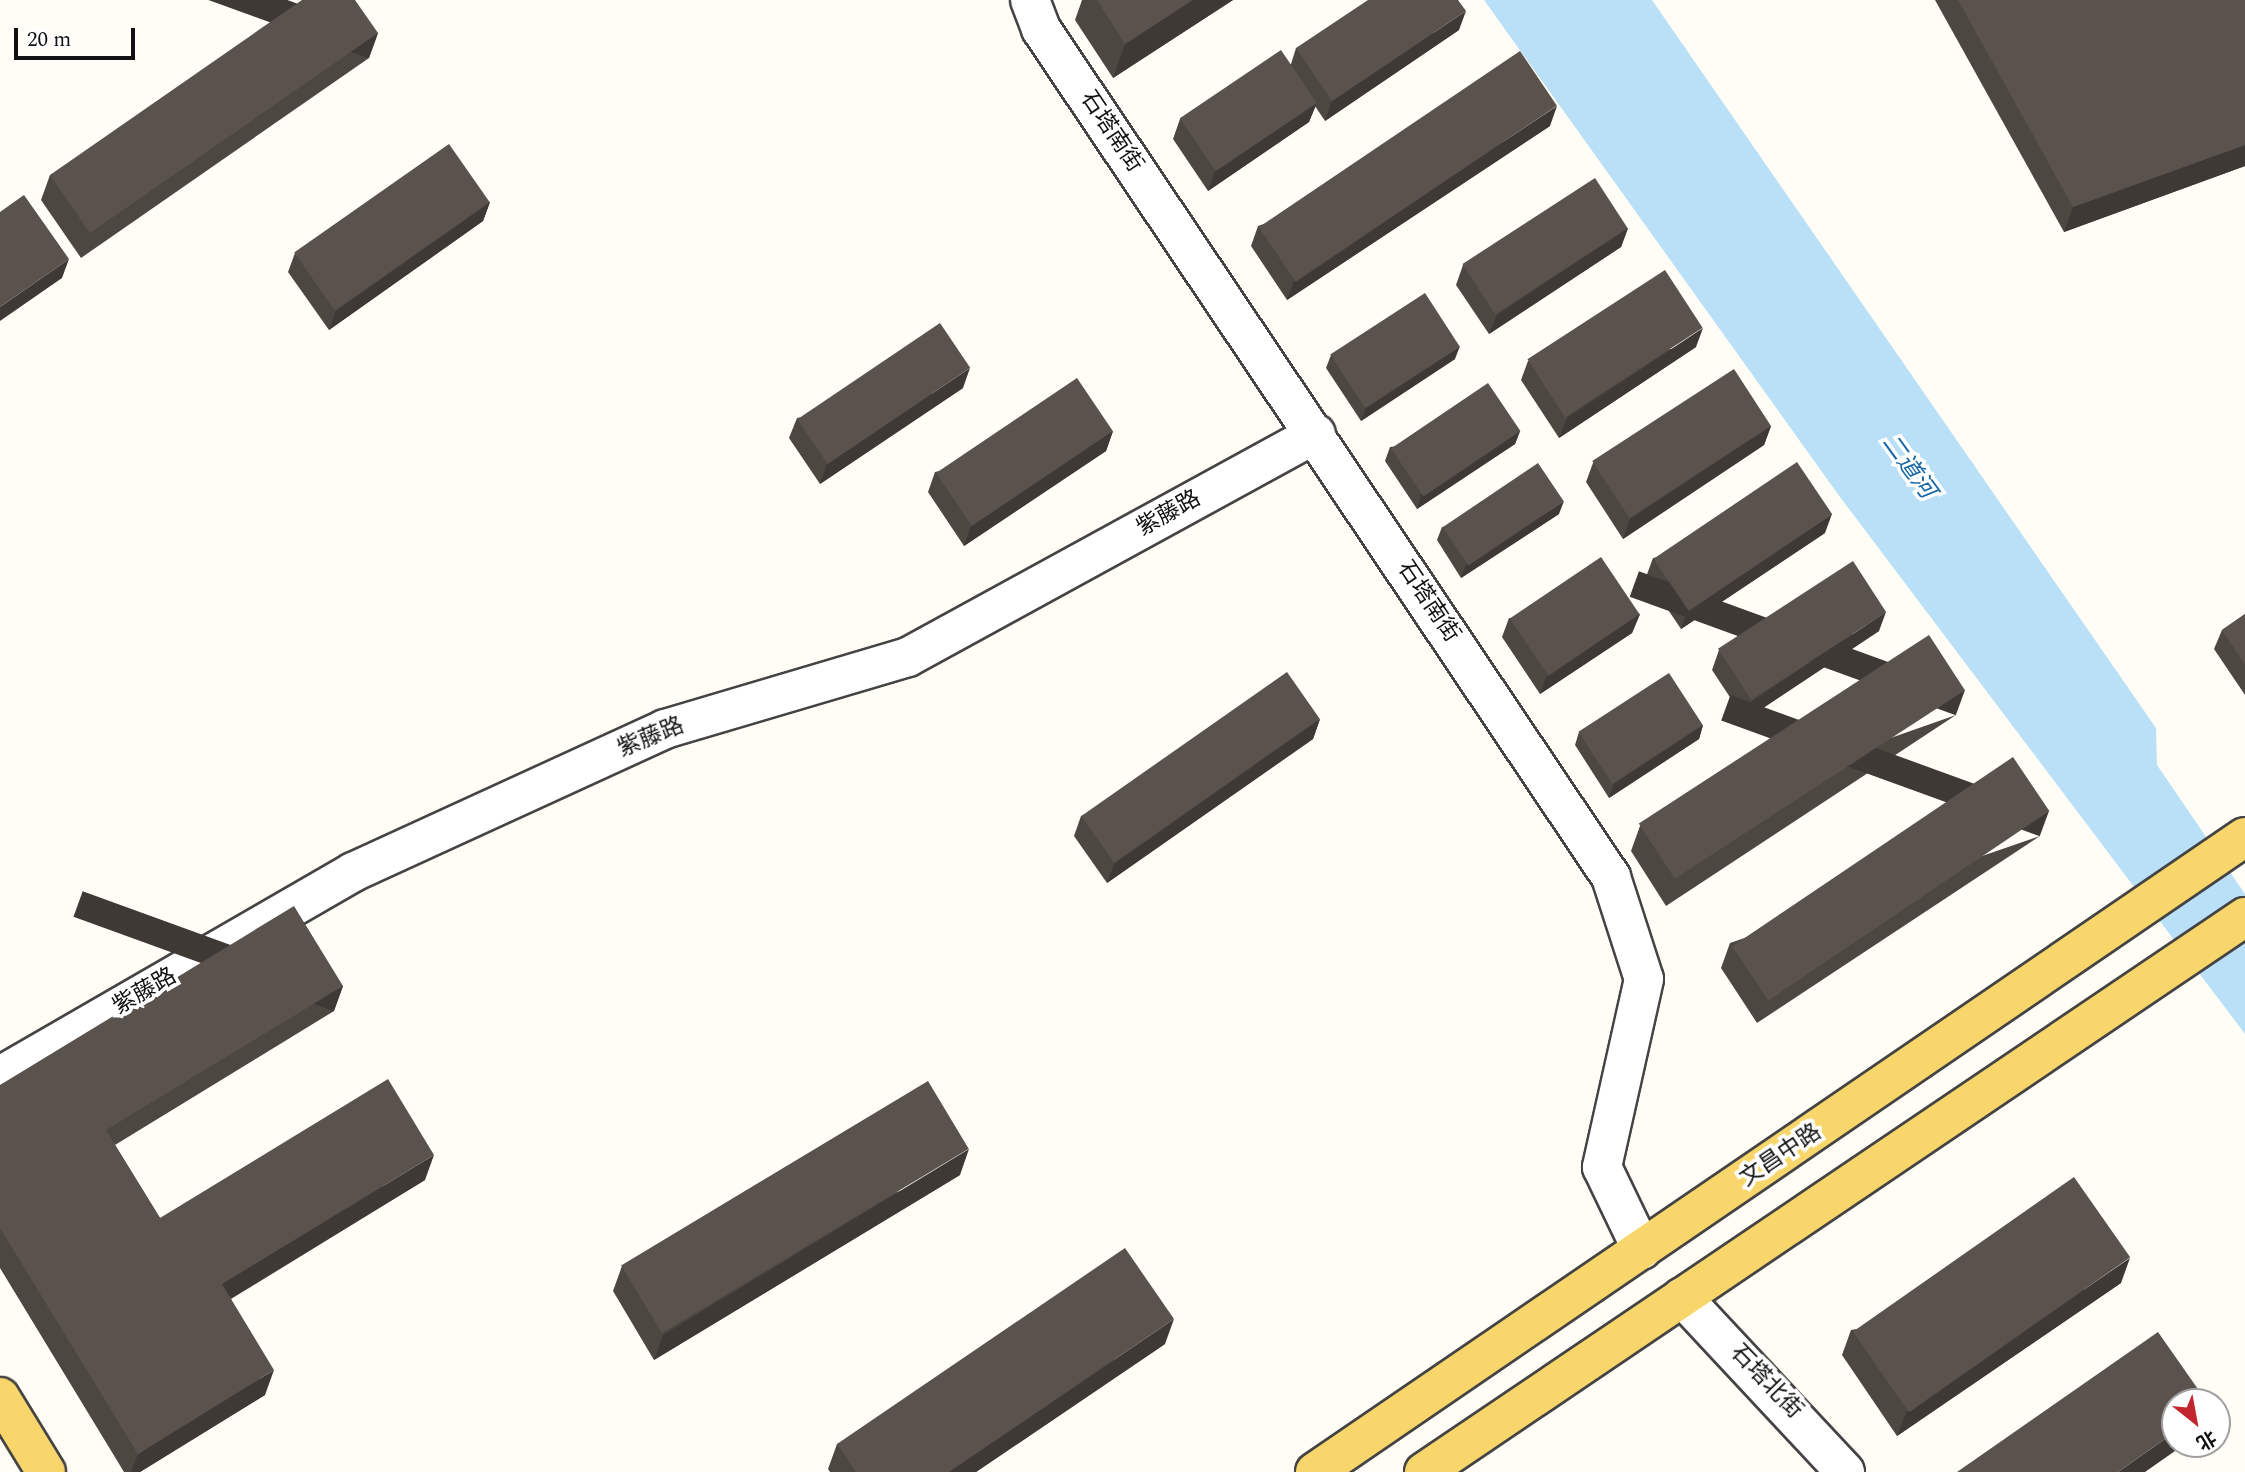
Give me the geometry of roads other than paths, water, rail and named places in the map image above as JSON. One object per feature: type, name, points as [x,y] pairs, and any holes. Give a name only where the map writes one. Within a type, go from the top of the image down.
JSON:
[{"type":"main road","name":"文昌中路","points":[[1315,1472],[2245,837]]},
{"type":"main road","points":[[1424,1472],[2245,917]]},
{"type":"main road","points":[[0,1397],[46,1472]]},
{"type":"street","name":"石塔南街","points":[[1030,0],[1041,29],[1316,434],[1611,877],[1644,979],[1602,1167],[1642,1250]]},
{"type":"street","name":"紫藤路","points":[[0,1076],[353,872],[665,729],[908,657],[1316,434]]},
{"type":"street","name":"石塔北街","points":[[1682,1297],[1845,1472]]},
{"type":"water","name":"二道河","points":[[1484,0],[1652,0],[2156,728],[2157,765],[2245,894],[2245,1034],[1840,497]]}]
